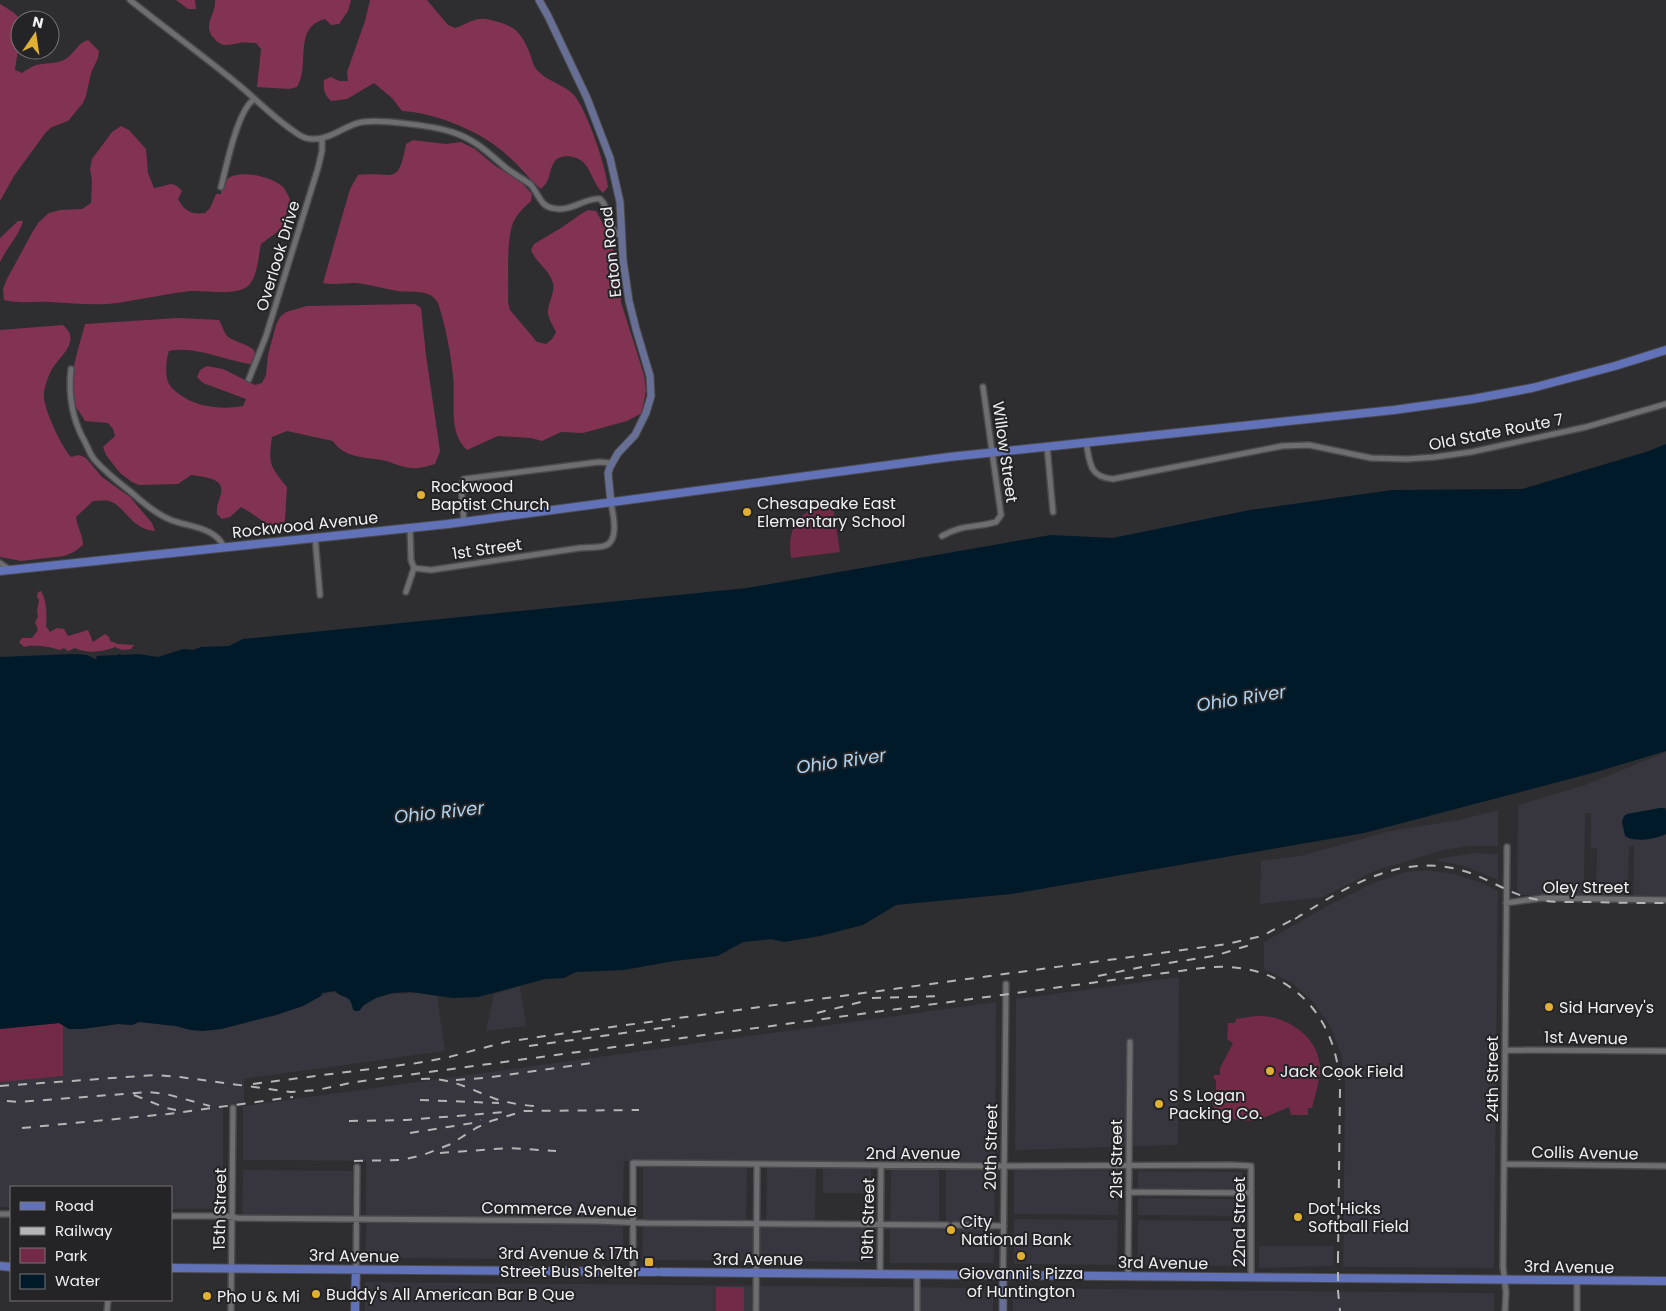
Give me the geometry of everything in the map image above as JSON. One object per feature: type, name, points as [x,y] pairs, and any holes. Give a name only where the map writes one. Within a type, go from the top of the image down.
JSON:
[{"type":"main road","name":"Rockwood Avenue","points":[[0,570],[464,522],[992,452],[1339,417],[1473,399],[1566,379],[1666,350]]},
{"type":"main road","name":"3rd Avenue","points":[[172,1268],[1666,1281]]},
{"type":"main road","points":[[355,1311],[356,1270]]},
{"type":"street","points":[[130,0],[214,65],[295,133],[307,138],[322,138],[354,124],[368,121],[451,132],[469,139],[486,149],[505,167],[531,186],[541,201],[549,208],[566,209],[594,199],[602,201],[613,231],[622,236]]},
{"type":"street","name":"Eaton Road","points":[[539,0],[587,98],[610,158],[618,189],[623,260],[629,301],[650,376],[651,396],[640,427],[611,463]]},
{"type":"street","points":[[220,187],[237,128],[248,105],[255,99]]},
{"type":"street","name":"Overlook Drive","points":[[249,379],[271,320],[288,260],[320,162],[322,138]]},
{"type":"street","points":[[72,369],[70,385],[74,418],[93,457],[111,476],[161,516],[203,529],[221,542],[224,547]]},
{"type":"street","name":"Willow Street","points":[[942,536],[952,530],[992,523],[999,519],[1001,511],[983,387]]},
{"type":"street","name":"Old State Route 7","points":[[1086,442],[1091,467],[1096,474],[1104,478],[1113,479],[1282,446],[1300,445],[1327,448],[1371,458],[1407,459],[1435,457],[1471,452],[1586,427],[1666,404]]},
{"type":"street","points":[[1047,446],[1053,512]]},
{"type":"street","points":[[464,522],[461,486],[464,480],[590,463],[611,463],[608,473],[612,503]]},
{"type":"street","name":"1st Street","points":[[414,568],[431,570],[604,546],[609,544],[614,533],[612,503]]},
{"type":"street","points":[[406,592],[414,568],[411,560],[410,528]]},
{"type":"street","points":[[315,538],[320,595]]},
{"type":"street","points":[[0,563],[10,570]]},
{"type":"street","name":"24th Street","points":[[1505,1311],[1503,1267],[1506,847]]},
{"type":"street","name":"Oley Street","points":[[1506,903],[1543,898],[1666,900]]},
{"type":"street","name":"20th Street","points":[[1003,1311],[1006,984]]},
{"type":"street","name":"21st Street","points":[[1128,1276],[1130,1042]]},
{"type":"street","name":"1st Avenue","points":[[1505,1050],[1666,1051]]},
{"type":"street","name":"15th Street","points":[[231,1311],[234,1108]]},
{"type":"street","name":"2nd Avenue","points":[[633,1222],[634,1163],[1251,1166]]},
{"type":"street","points":[[756,1311],[757,1164]]},
{"type":"street","name":"Collis Avenue","points":[[1504,1164],[1666,1166]]},
{"type":"street","name":"19th Street","points":[[880,1274],[881,1165]]},
{"type":"street","name":"22nd Street","points":[[1251,1166],[1251,1278]]},
{"type":"street","points":[[356,1270],[357,1167]]},
{"type":"street","points":[[1129,1192],[1251,1193]]},
{"type":"street","name":"Commerce Avenue","points":[[172,1216],[947,1225]]},
{"type":"street","points":[[633,1222],[633,1272]]},
{"type":"street","points":[[954,1225],[1004,1226]]},
{"type":"street","points":[[917,1274],[917,1311]]},
{"type":"street","points":[[1577,1280],[1577,1311]]},
{"type":"shaded area","points":[[176,0],[195,0],[196,9],[188,9]]},
{"type":"shaded area","points":[[215,0],[351,0],[348,11],[339,24],[331,25],[325,19],[315,24],[309,30],[305,39],[301,78],[297,87],[289,89],[257,87],[261,49],[256,43],[225,45],[219,43],[212,36],[209,27]]},
{"type":"shaded area","points":[[370,0],[427,0],[448,25],[455,28],[477,19],[484,19],[511,27],[519,33],[537,70],[574,95],[579,102],[595,139],[604,166],[608,187],[603,193],[584,163],[570,156],[565,156],[555,161],[547,182],[541,189],[498,147],[486,139],[459,125],[444,120],[402,111],[392,98],[374,83],[347,99],[331,101],[324,91],[324,80],[331,77],[339,81],[348,81],[347,72],[365,21]]},
{"type":"shaded area","points":[[0,4],[11,10],[10,60],[17,60],[15,70],[22,73],[36,65],[64,60],[84,41],[88,40],[99,51],[83,103],[68,121],[52,127],[46,132],[14,176],[0,201]]},
{"type":"shaded area","points":[[121,126],[129,130],[146,149],[148,173],[154,188],[170,184],[175,185],[182,191],[178,199],[180,203],[192,213],[205,213],[210,208],[216,194],[221,194],[221,185],[230,177],[236,175],[243,174],[266,178],[284,188],[290,199],[285,220],[280,230],[261,244],[257,267],[251,283],[241,290],[219,292],[190,291],[109,304],[4,300],[3,289],[7,279],[39,222],[49,213],[60,210],[82,209],[91,203],[92,181],[90,169],[92,159],[112,132]]},
{"type":"shaded area","points":[[413,140],[446,144],[461,142],[475,149],[494,165],[521,182],[532,194],[531,201],[515,219],[510,234],[508,302],[510,310],[537,342],[546,344],[556,332],[548,313],[553,294],[553,283],[549,274],[531,250],[534,244],[581,214],[588,210],[596,211],[612,239],[621,302],[644,375],[646,390],[642,413],[627,421],[583,433],[561,432],[542,441],[531,438],[498,436],[467,450],[461,443],[455,425],[451,358],[443,320],[435,299],[422,293],[398,291],[366,284],[323,283],[350,189],[358,175],[392,175],[397,172],[406,144]]},
{"type":"shaded area","points":[[18,221],[23,221],[0,262],[0,238]]},
{"type":"shaded area","points":[[415,304],[421,308],[440,451],[435,464],[408,468],[382,460],[349,454],[338,447],[333,441],[287,431],[272,437],[270,454],[272,465],[287,487],[285,520],[282,527],[266,523],[241,507],[230,517],[222,519],[217,514],[217,506],[221,494],[220,484],[206,477],[191,475],[178,484],[139,485],[132,482],[120,473],[106,455],[103,447],[115,436],[113,429],[108,423],[85,421],[73,401],[73,373],[85,324],[178,318],[219,320],[227,336],[254,350],[256,358],[251,364],[189,350],[169,351],[166,367],[167,379],[174,390],[193,402],[201,405],[235,407],[243,406],[246,399],[203,383],[197,377],[200,370],[207,366],[223,369],[255,385],[262,383],[266,375],[268,355],[276,325],[280,317],[286,312],[307,306]]},
{"type":"shaded area","points":[[63,325],[70,334],[70,342],[51,371],[44,394],[47,410],[54,428],[71,457],[79,455],[86,458],[102,477],[130,497],[152,523],[155,531],[140,526],[109,501],[93,501],[76,517],[83,545],[74,552],[64,556],[21,561],[0,557],[0,330]]},
{"type":"shaded area","points":[[41,591],[45,604],[46,626],[50,632],[57,628],[64,629],[68,636],[88,630],[93,642],[105,634],[109,637],[110,641],[118,644],[134,645],[131,649],[122,650],[115,647],[95,652],[75,648],[68,651],[64,648],[60,650],[42,646],[24,647],[19,642],[22,638],[32,638],[38,630],[35,622],[38,617],[39,600],[37,597],[38,592]]},
{"type":"shaded area","points":[[1666,752],[1666,896],[1633,896],[1634,846],[1629,847],[1628,896],[1596,895],[1597,849],[1591,848],[1591,813],[1585,813],[1584,895],[1525,895],[1517,892],[1518,805],[1585,785]]},
{"type":"shaded area","points":[[1498,810],[1498,846],[1468,846],[1444,850],[1377,870],[1323,897],[1260,904],[1261,861],[1299,856],[1395,830],[1459,820]]},
{"type":"shaded area","points":[[1476,853],[1498,854],[1498,880],[1464,866],[1438,861],[1438,859]]},
{"type":"shaded area","points":[[1426,870],[1456,874],[1498,891],[1494,1268],[1343,1267],[1345,1082],[1341,1054],[1330,1026],[1314,1003],[1292,983],[1264,969],[1264,942],[1329,905],[1373,883],[1405,872]]},
{"type":"shaded area","points":[[1179,977],[1178,1145],[1015,1150],[1016,999]]},
{"type":"shaded area","points":[[520,986],[526,1026],[486,1031],[494,994]]},
{"type":"shaded area","points":[[333,992],[348,997],[351,1000],[353,1009],[356,1011],[359,1011],[364,1005],[376,998],[389,994],[419,993],[437,996],[445,1051],[244,1079],[244,1106],[996,1002],[995,1164],[624,1161],[623,1218],[366,1216],[366,1161],[243,1160],[243,1107],[223,1108],[223,1209],[172,1209],[172,1186],[10,1186],[10,1207],[0,1207],[0,1081],[63,1076],[63,1025],[69,1029],[82,1029],[118,1024],[132,1025],[139,1022],[176,1026],[191,1030],[221,1029],[303,1006],[324,994]]},
{"type":"shaded area","points":[[643,1166],[747,1167],[746,1222],[643,1221]]},
{"type":"shaded area","points":[[767,1167],[816,1168],[815,1222],[766,1222]]},
{"type":"shaded area","points":[[823,1168],[871,1168],[871,1193],[823,1193]]},
{"type":"shaded area","points":[[891,1168],[939,1169],[939,1223],[890,1223]]},
{"type":"shaded area","points":[[946,1169],[995,1169],[994,1263],[890,1263],[890,1228],[946,1228]]},
{"type":"shaded area","points":[[1014,1169],[1118,1171],[1118,1215],[1014,1214]]},
{"type":"shaded area","points":[[243,1170],[353,1171],[352,1215],[242,1214]]},
{"type":"shaded area","points":[[1138,1171],[1242,1172],[1242,1189],[1138,1188]]},
{"type":"shaded area","points":[[1138,1198],[1242,1199],[1241,1216],[1138,1215]]},
{"type":"shaded area","points":[[1014,1219],[1118,1220],[1117,1265],[1014,1264]]},
{"type":"shaded area","points":[[1138,1220],[1241,1221],[1241,1266],[1137,1265]]},
{"type":"shaded area","points":[[366,1223],[623,1225],[623,1260],[365,1258]]},
{"type":"shaded area","points":[[643,1225],[870,1228],[870,1262],[642,1260]]},
{"type":"shaded area","points":[[1259,1246],[1334,1246],[1333,1266],[1259,1268]]},
{"type":"shaded area","points":[[365,1282],[994,1288],[993,1311],[365,1311]]},
{"type":"shaded area","points":[[1013,1288],[1494,1293],[1494,1311],[1013,1311]]},
{"type":"green space","points":[[832,500],[840,552],[791,558],[791,536],[798,520],[812,509]]},
{"type":"green space","name":"Jack Cook Field","points":[[1255,1016],[1273,1017],[1283,1021],[1298,1029],[1311,1041],[1318,1057],[1320,1076],[1312,1108],[1308,1108],[1308,1115],[1291,1115],[1289,1107],[1263,1118],[1255,1117],[1255,1121],[1230,1119],[1218,1114],[1214,1108],[1212,1091],[1216,1091],[1216,1080],[1214,1075],[1220,1075],[1220,1068],[1233,1043],[1227,1039],[1228,1023],[1235,1023],[1236,1019]]},
{"type":"green space","points":[[59,1023],[63,1025],[63,1076],[0,1082],[0,1029]]},
{"type":"green space","points":[[716,1287],[744,1287],[744,1311],[716,1311]]},
{"type":"water","name":"Ohio River","points":[[1666,444],[1666,751],[1596,772],[1364,833],[1011,894],[896,905],[863,925],[820,936],[784,942],[771,939],[743,942],[718,956],[674,961],[624,970],[576,972],[564,978],[545,979],[478,997],[453,998],[411,992],[392,993],[376,998],[364,1005],[359,1011],[355,1011],[348,999],[335,991],[322,993],[321,996],[303,1006],[276,1015],[221,1029],[203,1031],[139,1022],[132,1025],[118,1024],[82,1029],[69,1029],[59,1023],[0,1029],[0,657],[73,654],[87,655],[97,660],[96,656],[138,654],[158,657],[183,649],[193,650],[201,647],[229,646],[243,639],[747,588],[1051,535],[1113,538],[1250,510],[1392,490],[1522,489],[1649,451]]},
{"type":"water","points":[[1665,808],[1666,811],[1666,834],[1646,840],[1625,836],[1622,822],[1624,816]]},
{"type":"railway","points":[[1295,919],[1354,885],[1396,869],[1418,866],[1441,866],[1464,871],[1516,894],[1541,900],[1666,903]]},
{"type":"railway","points":[[253,1084],[417,1063],[445,1058],[506,1042],[545,1036],[1227,944],[1262,936],[1301,915]]},
{"type":"railway","points":[[1098,976],[1214,956],[1250,945]]},
{"type":"railway","points":[[0,1086],[155,1075],[291,1092],[317,1090],[355,1082],[1202,968],[1231,967],[1257,972],[1280,981],[1300,995],[1317,1013],[1329,1035],[1337,1061],[1340,1089],[1338,1259]]},
{"type":"railway","points":[[872,998],[940,996]]},
{"type":"railway","points":[[817,1013],[865,1001]]},
{"type":"railway","points":[[529,1046],[675,1026]]},
{"type":"railway","points":[[456,1080],[484,1078],[591,1063]]},
{"type":"railway","points":[[421,1079],[450,1082],[501,1100],[534,1106]]},
{"type":"railway","points":[[7,1101],[19,1102],[149,1092],[166,1094],[210,1106]]},
{"type":"railway","points":[[134,1095],[176,1110]]},
{"type":"railway","points":[[22,1128],[168,1114],[293,1097]]},
{"type":"railway","points":[[420,1100],[499,1103]]},
{"type":"railway","points":[[354,1161],[401,1160],[423,1155],[451,1144],[491,1121],[524,1111],[639,1110]]},
{"type":"railway","points":[[349,1121],[407,1120],[504,1112]]},
{"type":"railway","points":[[410,1133],[473,1123],[481,1120]]},
{"type":"railway","points":[[440,1153],[509,1148],[556,1151]]},
{"type":"railway","points":[[1338,1254],[1340,1311]]},
{"type":"place","name":"Rockwood Baptist Church","points":[[421,495]]},
{"type":"place","name":"Chesapeake East Elementary School","points":[[747,512]]},
{"type":"place","name":"Sid Harvey's","points":[[1549,1007]]},
{"type":"place","name":"Jack Cook Field","points":[[1270,1071]]},
{"type":"place","name":"S S Logan Packing Co.","points":[[1159,1104]]},
{"type":"place","name":"Dot Hicks Softball Field","points":[[1298,1217]]},
{"type":"place","name":"City National Bank","points":[[951,1230]]},
{"type":"place","name":"Giovanni's Pizza of Huntington","points":[[1021,1256]]},
{"type":"place","name":"3rd Avenue & 17th Street Bus Shelter","points":[[649,1262]]},
{"type":"place","name":"Buddy's All American Bar B Que","points":[[316,1294]]},
{"type":"place","name":"Pho U & Mi","points":[[207,1296]]}]
